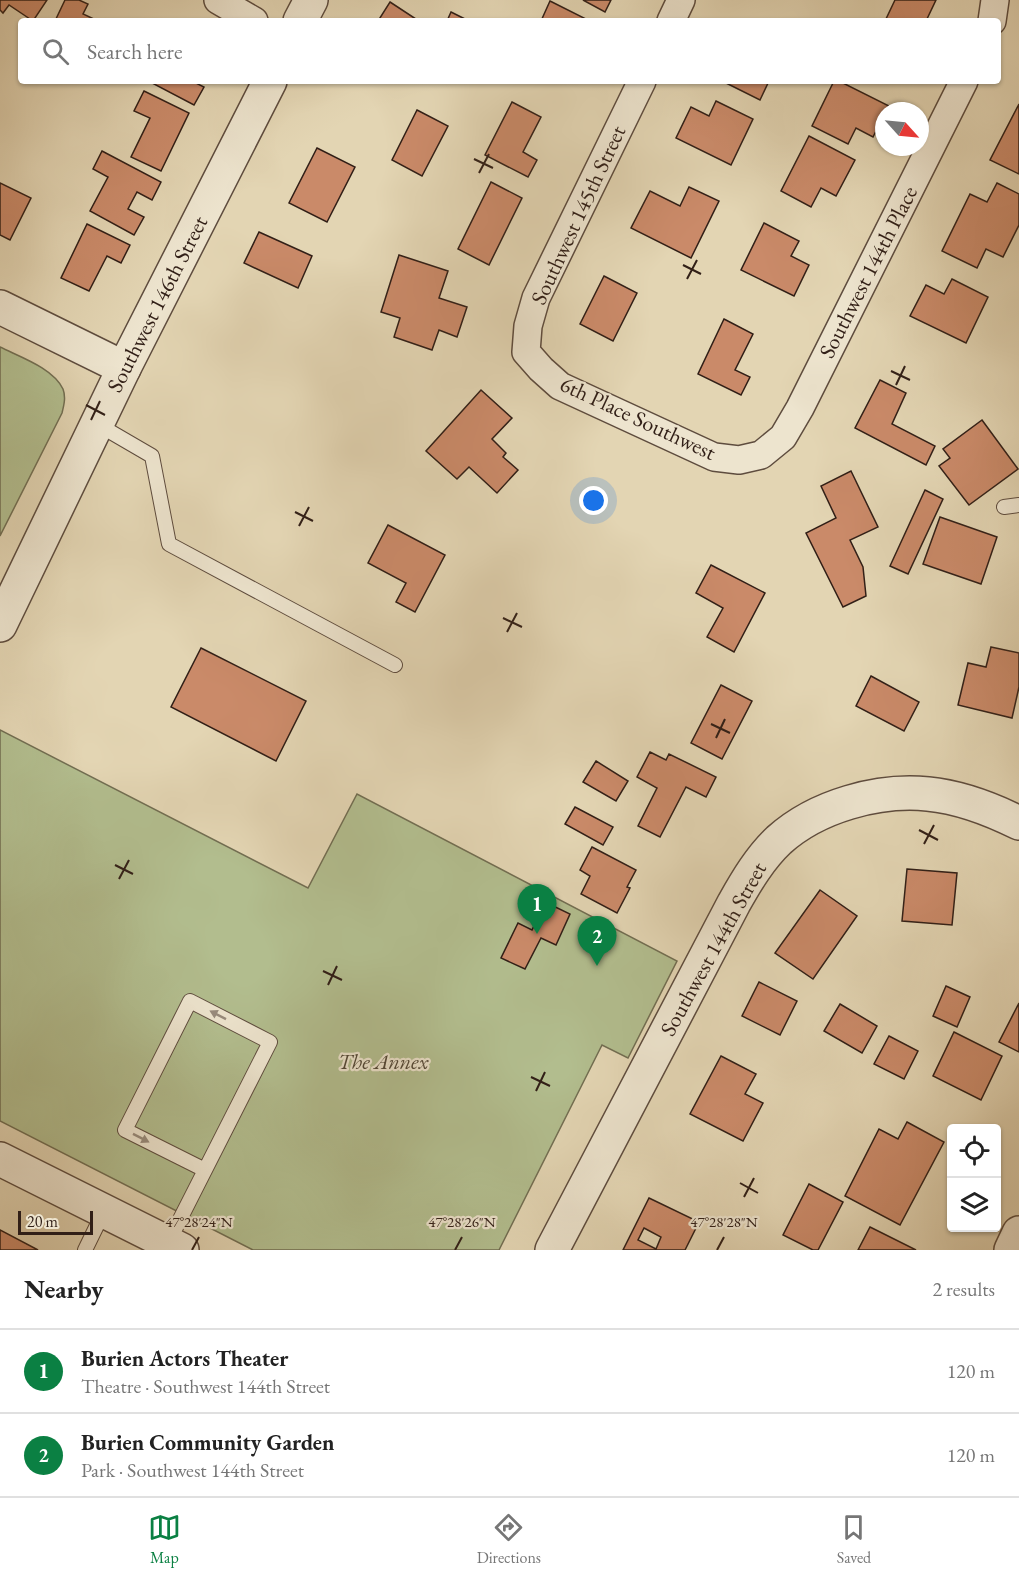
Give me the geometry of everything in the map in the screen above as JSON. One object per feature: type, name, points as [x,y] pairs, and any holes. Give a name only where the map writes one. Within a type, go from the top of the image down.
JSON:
[{"type":"street","points":[[218,0],[249,18]]},
{"type":"street","points":[[302,18],[311,0]]},
{"type":"street","points":[[672,18],[681,0]]},
{"type":"street","points":[[992,18],[995,0]]},
{"type":"street","name":"Southwest 146th Street","points":[[0,625],[123,368],[268,84]]},
{"type":"street","name":"Southwest 145th Street","points":[[526,352],[528,326],[536,298],[641,84]]},
{"type":"street","name":"Southwest 144th Place","points":[[762,454],[783,437],[800,408],[962,84]]},
{"type":"street","points":[[0,307],[123,368]]},
{"type":"street","name":"6th Place Southwest","points":[[526,352],[560,386],[714,457],[739,460],[762,454]]},
{"type":"street","name":"Southwest 144th Street","points":[[552,1250],[734,903],[762,858],[780,840],[803,822],[843,804],[898,794],[928,794],[958,800],[1016,821]]},
{"type":"street","points":[[0,1159],[175,1247]]},
{"type":"street","points":[[1011,1250],[1019,1233]]},
{"type":"lane","points":[[97,424],[152,456],[169,544],[395,665]]},
{"type":"lane","points":[[1004,507],[1019,505]]},
{"type":"lane","points":[[175,1247],[205,1170],[270,1042],[190,1001],[125,1130],[205,1170]]},
{"type":"lane","points":[[85,1250],[104,1211]]},
{"type":"green space","points":[[0,347],[52,375],[63,389],[65,398],[62,413],[0,536]]},
{"type":"green space","name":"The Annex","points":[[0,730],[308,888],[357,794],[677,961],[628,1058],[602,1045],[499,1250],[253,1250],[0,1121]]},
{"type":"building","points":[[0,0],[47,0],[35,18],[28,18],[9,5],[3,13],[0,10]]},
{"type":"building","points":[[65,0],[79,0],[88,4],[83,14],[92,18],[56,18]]},
{"type":"building","points":[[583,0],[611,0],[605,12]]},
{"type":"building","points":[[895,0],[936,0],[927,18],[886,18]]},
{"type":"building","points":[[550,1],[584,18],[542,18]]},
{"type":"building","points":[[390,2],[414,18],[380,18]]},
{"type":"building","points":[[451,12],[463,18],[448,18]]},
{"type":"building","points":[[154,84],[198,84],[204,87],[194,105]]},
{"type":"building","points":[[728,84],[768,84],[760,100]]},
{"type":"building","points":[[833,84],[845,84],[881,102],[875,102],[873,137],[856,128],[848,144],[812,126]]},
{"type":"building","points":[[144,91],[189,113],[161,171],[131,157],[150,118],[134,111]]},
{"type":"building","points":[[716,101],[753,119],[731,165],[676,138],[691,107],[709,116]]},
{"type":"building","points":[[512,102],[541,117],[523,152],[537,160],[528,177],[485,155]]},
{"type":"building","points":[[1019,104],[1019,174],[990,160]]},
{"type":"building","points":[[417,110],[448,126],[422,176],[392,160]]},
{"type":"building","points":[[809,136],[855,160],[836,196],[821,188],[811,207],[781,191]]},
{"type":"building","points":[[317,148],[355,167],[327,222],[289,203]]},
{"type":"building","points":[[102,151],[161,182],[152,200],[137,192],[128,209],[144,217],[134,235],[90,211],[108,177],[93,169]]},
{"type":"building","points":[[491,182],[522,198],[489,265],[458,249]]},
{"type":"building","points":[[0,183],[31,198],[10,240],[0,235]]},
{"type":"building","points":[[997,183],[1019,194],[1019,225],[1003,257],[986,249],[977,268],[942,251],[970,194],[987,202]]},
{"type":"building","points":[[689,187],[719,201],[691,258],[631,228],[650,191],[680,206]]},
{"type":"building","points":[[764,223],[799,241],[791,256],[809,265],[794,296],[741,270]]},
{"type":"building","points":[[87,224],[130,245],[121,263],[107,256],[89,291],[61,278]]},
{"type":"building","points":[[259,232],[312,256],[298,288],[244,263]]},
{"type":"building","points":[[399,255],[448,271],[439,298],[467,307],[457,337],[439,330],[432,350],[394,337],[400,318],[381,312]]},
{"type":"building","points":[[604,276],[637,293],[613,341],[580,324]]},
{"type":"building","points":[[952,279],[988,297],[966,343],[910,316],[926,285],[944,294]]},
{"type":"building","points":[[724,319],[753,334],[735,370],[750,377],[741,395],[698,374]]},
{"type":"building","points":[[880,380],[906,393],[892,424],[935,446],[926,465],[855,428]]},
{"type":"building","points":[[481,390],[512,418],[492,439],[506,453],[503,457],[518,470],[497,493],[469,467],[457,479],[426,451]]},
{"type":"building","points":[[982,420],[1018,469],[969,505],[939,466],[950,458],[943,449]]},
{"type":"building","points":[[851,471],[878,527],[850,540],[863,567],[866,596],[843,607],[806,533],[836,518],[821,486]]},
{"type":"building","points":[[925,490],[943,499],[908,574],[890,566]]},
{"type":"building","points":[[940,517],[997,537],[981,584],[923,564]]},
{"type":"building","points":[[388,525],[445,555],[415,612],[396,602],[406,583],[368,563]]},
{"type":"building","points":[[711,565],[765,593],[734,652],[707,637],[723,608],[696,593]]},
{"type":"building","points":[[991,647],[1019,653],[1019,687],[1012,718],[958,705],[968,663],[986,667]]},
{"type":"building","points":[[201,648],[306,701],[276,761],[171,707]]},
{"type":"building","points":[[871,676],[919,702],[904,731],[856,706]]},
{"type":"building","points":[[721,685],[752,701],[722,759],[691,743]]},
{"type":"building","points":[[650,752],[666,760],[669,754],[716,777],[706,797],[686,787],[660,837],[638,826],[657,788],[637,777]]},
{"type":"building","points":[[596,761],[628,781],[616,801],[583,782]]},
{"type":"building","points":[[575,807],[613,827],[603,845],[565,824]]},
{"type":"building","points":[[592,847],[636,870],[617,913],[581,894],[590,876],[580,870]]},
{"type":"building","points":[[907,869],[957,873],[952,925],[902,921]]},
{"type":"building","points":[[820,890],[857,916],[813,979],[775,953]]},
{"type":"building","points":[[545,902],[570,914],[556,945],[541,938],[525,969],[501,958],[518,923],[532,930]]},
{"type":"building","points":[[759,982],[797,1001],[780,1035],[742,1016]]},
{"type":"building","points":[[946,986],[970,997],[957,1027],[933,1016]]},
{"type":"building","points":[[1019,1003],[1019,1052],[999,1042]]},
{"type":"building","points":[[840,1004],[877,1026],[862,1053],[824,1031]]},
{"type":"building","points":[[954,1032],[1002,1056],[981,1100],[933,1076]]},
{"type":"building","points":[[889,1036],[918,1051],[904,1079],[874,1064]]},
{"type":"building","points":[[721,1056],[756,1074],[745,1094],[763,1103],[743,1141],[690,1114]]},
{"type":"building","points":[[907,1122],[944,1142],[900,1225],[845,1196],[879,1129],[898,1139]]},
{"type":"building","points":[[809,1184],[843,1202],[818,1250],[813,1250],[783,1235]]},
{"type":"building","points":[[649,1198],[699,1222],[685,1250],[623,1250]],"holes":[[[644,1228],[661,1237],[656,1249],[638,1240]]]},
{"type":"building","points":[[870,1227],[916,1250],[858,1250]]},
{"type":"building","points":[[0,1230],[38,1250],[0,1250]]},
{"type":"place","name":"Burien Actors Theater","points":[[537,934]]},
{"type":"place","name":"Burien Community Garden","points":[[597,966]]}]
